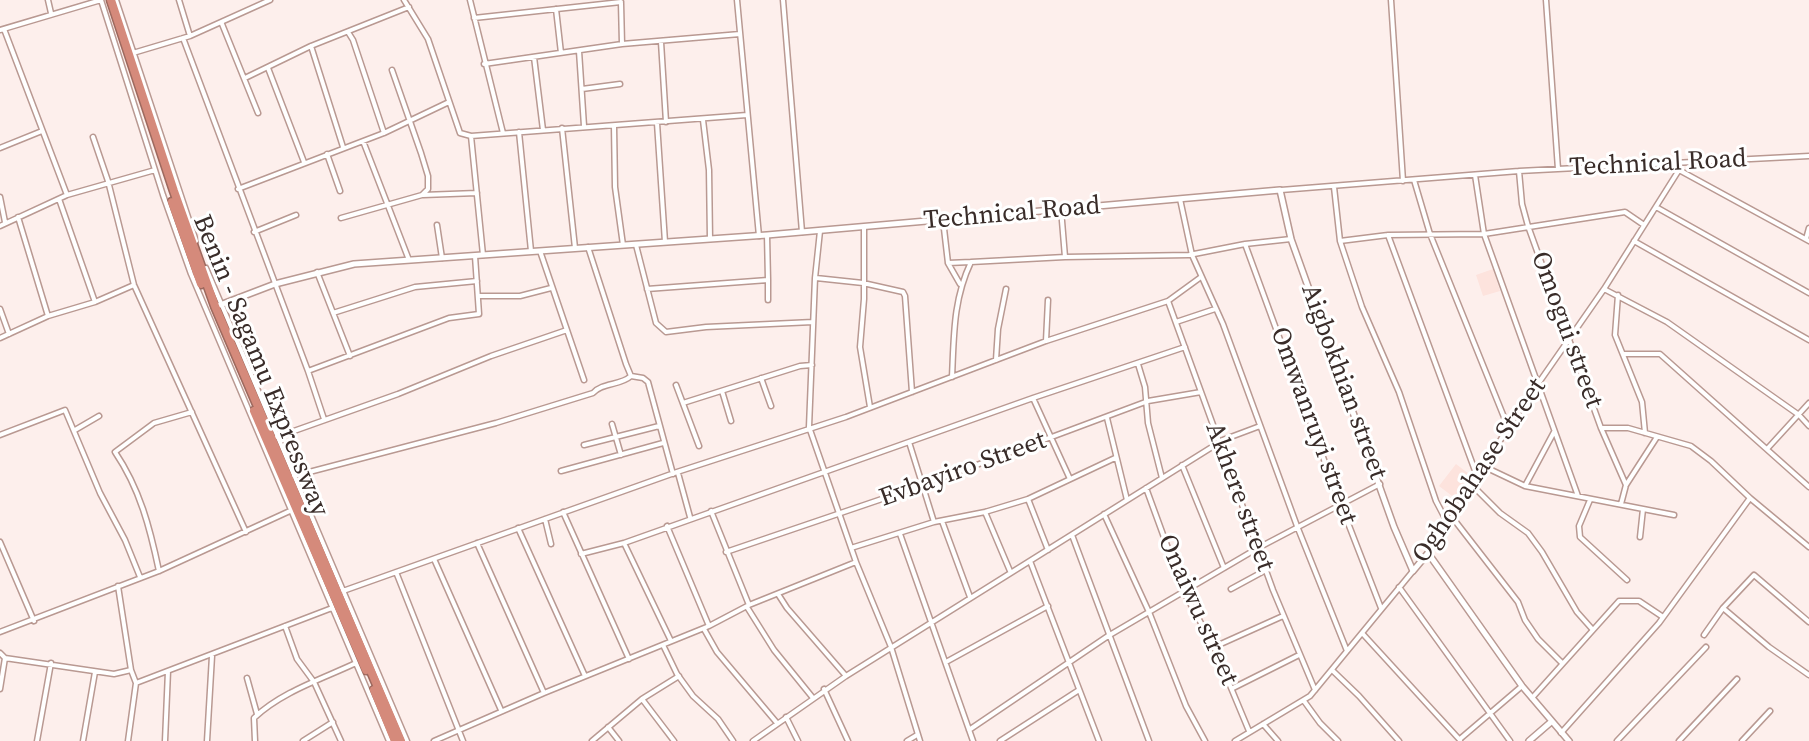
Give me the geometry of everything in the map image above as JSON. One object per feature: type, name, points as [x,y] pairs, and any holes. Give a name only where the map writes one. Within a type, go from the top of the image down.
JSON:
[{"type":"highway","points":[[109,0],[215,306],[401,741]]},
{"type":"highway","name":"Benin - Sagamu Expressway","points":[[109,0],[185,240],[213,313],[401,741]]},
{"type":"street","points":[[48,0],[51,13]]},
{"type":"street","points":[[67,195],[2,29],[51,13],[109,0]]},
{"type":"street","points":[[109,0],[133,53],[176,190],[220,305],[343,591],[401,741]]},
{"type":"street","points":[[109,0],[155,170],[208,315],[389,741]]},
{"type":"street","points":[[179,0],[190,36]]},
{"type":"street","points":[[133,53],[222,24],[270,0]]},
{"type":"street","points":[[404,0],[428,39],[460,133],[471,136],[747,115]]},
{"type":"street","points":[[470,0],[503,133]]},
{"type":"street","points":[[737,0],[759,236]]},
{"type":"street","points":[[783,0],[802,232]]},
{"type":"street","points":[[1391,0],[1403,181]]},
{"type":"street","points":[[1546,0],[1558,169]]},
{"type":"street","points":[[474,18],[621,1],[622,44]]},
{"type":"street","points":[[245,78],[311,46],[409,7]]},
{"type":"street","points":[[556,9],[561,53]]},
{"type":"street","points":[[222,24],[258,113]]},
{"type":"street","points":[[348,32],[384,133]]},
{"type":"street","points":[[484,64],[622,44],[740,34]]},
{"type":"street","points":[[183,38],[324,419]]},
{"type":"street","points":[[661,42],[666,122]]},
{"type":"street","points":[[311,46],[344,148]]},
{"type":"street","points":[[579,51],[584,126]]},
{"type":"street","points":[[534,56],[543,130]]},
{"type":"street","points":[[268,68],[304,162]]},
{"type":"street","points":[[392,70],[428,176],[428,189],[422,195]]},
{"type":"street","points":[[582,89],[620,84]]},
{"type":"street","points":[[238,189],[384,133],[449,102]]},
{"type":"street","points":[[703,120],[709,170],[710,239]]},
{"type":"street","points":[[657,123],[665,242]]},
{"type":"street","points":[[614,126],[615,187],[623,245]]},
{"type":"street","points":[[562,128],[575,248]]},
{"type":"street","points":[[0,148],[43,131]]},
{"type":"street","points":[[519,132],[531,251]]},
{"type":"street","points":[[471,136],[483,255]]},
{"type":"street","points":[[93,137],[108,181],[134,285],[246,532]]},
{"type":"street","points":[[363,141],[409,260]]},
{"type":"street","points":[[327,154],[340,191]]},
{"type":"street","name":"Technical Road","points":[[220,305],[275,284],[354,264],[759,236],[1519,171],[1809,156]]},
{"type":"street","points":[[1677,162],[1679,170],[1807,240],[1809,228]]},
{"type":"street","points":[[0,197],[2,224],[67,195],[155,170]]},
{"type":"street","name":"Oghobahase Street","points":[[1235,741],[1304,701],[1428,553],[1538,382],[1604,289],[1679,170]]},
{"type":"street","name":"Omogui street","points":[[1519,171],[1528,226],[1601,428],[1626,485]]},
{"type":"street","points":[[1475,175],[1484,234],[1578,496]]},
{"type":"street","points":[[1414,180],[1430,234],[1508,427]]},
{"type":"street","points":[[1334,187],[1340,241],[1362,307],[1399,392],[1436,501],[1448,524]]},
{"type":"street","name":"Aigbokhian street","points":[[1280,190],[1291,239],[1413,571]]},
{"type":"street","points":[[341,218],[422,195],[477,193]]},
{"type":"street","points":[[59,199],[95,302]]},
{"type":"street","points":[[1180,199],[1192,255],[1347,651]]},
{"type":"street","points":[[1656,207],[1809,293]]},
{"type":"street","points":[[1061,209],[1065,257]]},
{"type":"street","points":[[1340,241],[1388,235],[1484,234],[1625,212],[1644,225]]},
{"type":"street","points":[[254,232],[296,215]]},
{"type":"street","points":[[18,217],[48,316]]},
{"type":"street","points":[[943,220],[948,263],[960,284]]},
{"type":"street","points":[[437,225],[442,258]]},
{"type":"street","points":[[864,227],[860,347],[870,407]]},
{"type":"street","points":[[820,231],[809,427],[838,514],[891,647],[920,741]]},
{"type":"street","points":[[767,235],[768,300]]},
{"type":"street","points":[[1388,235],[1477,477]]},
{"type":"street","points":[[948,263],[1192,255],[1245,244],[1291,239]]},
{"type":"street","points":[[1634,241],[1809,340]]},
{"type":"street","points":[[636,244],[656,323],[666,332],[813,322]]},
{"type":"street","name":"Omwanruyi street","points":[[1245,244],[1381,608]]},
{"type":"street","points":[[588,247],[631,376]]},
{"type":"street","points":[[540,251],[584,380]]},
{"type":"street","points":[[308,371],[449,318],[478,315],[475,256]]},
{"type":"street","points":[[952,377],[954,314],[960,284],[971,262]]},
{"type":"street","points":[[317,272],[350,356]]},
{"type":"street","points":[[343,591],[870,407],[1046,341],[1168,301],[1201,277]]},
{"type":"street","points":[[815,278],[863,283],[903,292],[912,392]]},
{"type":"street","points":[[647,289],[768,280]]},
{"type":"street","points":[[333,313],[415,287],[477,281]]},
{"type":"street","points":[[0,338],[48,316],[95,302],[134,285]]},
{"type":"street","points":[[478,296],[520,296],[551,288]]},
{"type":"street","points":[[996,360],[1006,289]]},
{"type":"street","points":[[1604,289],[1667,322],[1799,415],[1809,426]]},
{"type":"street","points":[[1618,295],[1615,335],[1642,402],[1645,433]]},
{"type":"street","points":[[1046,341],[1048,300]]},
{"type":"street","name":"Akhere street","points":[[1168,301],[1283,616],[1315,690]]},
{"type":"street","points":[[0,309],[9,334]]},
{"type":"street","points":[[1176,322],[1215,309]]},
{"type":"street","points":[[277,437],[567,330]]},
{"type":"street","points":[[581,554],[624,543],[710,510],[1185,347]]},
{"type":"street","points":[[1623,354],[1660,354],[1809,487]]},
{"type":"street","points":[[1138,364],[1162,478]]},
{"type":"street","points":[[683,403],[800,366],[812,365]]},
{"type":"street","points":[[631,376],[648,382],[664,443],[690,517]]},
{"type":"street","points":[[294,476],[537,411],[593,393],[600,387],[626,381],[631,376]]},
{"type":"street","points":[[761,378],[771,406]]},
{"type":"street","points":[[676,385],[699,446]]},
{"type":"street","points":[[722,391],[731,421]]},
{"type":"street","name":"Evbayiro Street","points":[[726,552],[923,485],[1148,401],[1201,392]]},
{"type":"street","points":[[1033,398],[1070,479]]},
{"type":"street","points":[[1767,449],[1809,403]]},
{"type":"street","points":[[0,435],[65,410],[140,578]]},
{"type":"street","points":[[159,571],[142,503],[128,471],[115,452],[154,423],[192,412]]},
{"type":"street","points":[[75,430],[99,416]]},
{"type":"street","points":[[1107,418],[1127,500]]},
{"type":"street","points":[[612,424],[621,455]]},
{"type":"street","points":[[584,445],[659,426]]},
{"type":"street","points":[[753,741],[824,689],[1010,571],[1220,442],[1260,426]]},
{"type":"street","points":[[1601,428],[1628,428],[1682,442],[1699,451],[1809,547]]},
{"type":"street","points":[[1525,486],[1555,431]]},
{"type":"street","points":[[1621,504],[1626,485],[1659,437]]},
{"type":"street","points":[[909,442],[934,522]]},
{"type":"street","points":[[561,471],[664,443]]},
{"type":"street","points":[[851,548],[934,522],[985,512],[1028,499],[1115,458]]},
{"type":"street","points":[[1182,465],[1224,568]]},
{"type":"street","points":[[1485,467],[1525,486],[1674,515]]},
{"type":"street","points":[[969,730],[1108,636],[1297,526],[1380,484]]},
{"type":"street","points":[[1473,486],[1500,513],[1528,533],[1577,612],[1593,630]]},
{"type":"street","name":"Onaiwu street","points":[[1146,488],[1184,592],[1214,647],[1249,731]]},
{"type":"street","points":[[1561,733],[1663,617],[1750,498]]},
{"type":"street","points":[[1028,499],[1048,550]]},
{"type":"street","points":[[1590,500],[1579,526],[1580,537],[1627,580]]},
{"type":"street","points":[[1640,537],[1643,509]]},
{"type":"street","points":[[0,632],[159,571],[196,555],[203,548],[292,510]]},
{"type":"street","points":[[710,510],[748,606],[774,650],[813,698]]},
{"type":"street","points":[[563,512],[629,659]]},
{"type":"street","points":[[985,512],[1010,571]]},
{"type":"street","points":[[1104,514],[1149,612],[1186,706],[1205,741]]},
{"type":"street","points":[[1452,517],[1518,602],[1525,620],[1538,639],[1562,663]]},
{"type":"street","points":[[545,519],[551,544]]},
{"type":"street","points":[[942,520],[970,597]]},
{"type":"street","points":[[667,526],[717,652],[777,723]]},
{"type":"street","points":[[518,528],[585,676]]},
{"type":"street","points":[[900,534],[973,741]]},
{"type":"street","points":[[1072,535],[1149,741]]},
{"type":"street","points":[[0,542],[34,621]]},
{"type":"street","points":[[477,543],[544,693]]},
{"type":"street","points":[[624,543],[671,641]]},
{"type":"street","points":[[1428,553],[1522,686],[1569,741]]},
{"type":"street","points":[[434,559],[502,710]]},
{"type":"street","points":[[1030,561],[1099,741]]},
{"type":"street","points":[[434,741],[856,562]]},
{"type":"street","points":[[1231,589],[1266,570]]},
{"type":"street","points":[[396,572],[463,741]]},
{"type":"street","points":[[1704,635],[1723,608],[1754,575],[1809,622]]},
{"type":"street","points":[[118,586],[131,670],[136,683],[128,741]]},
{"type":"street","points":[[1399,587],[1510,741]]},
{"type":"street","points":[[778,594],[846,676]]},
{"type":"street","points":[[1532,698],[1619,601],[1639,601],[1663,617]]},
{"type":"street","points":[[946,662],[1048,606]]},
{"type":"street","points":[[136,683],[332,608]]},
{"type":"street","points":[[1723,608],[1769,647],[1809,675]]},
{"type":"street","points":[[1214,647],[1283,616]]},
{"type":"street","points":[[285,626],[297,659],[314,682],[341,741]]},
{"type":"street","points":[[1362,633],[1459,740],[1522,686]]},
{"type":"street","points":[[663,645],[693,696],[718,719],[733,741]]},
{"type":"street","points":[[1617,741],[1706,647]]},
{"type":"street","points":[[0,653],[5,658],[95,672],[114,674],[131,670]]},
{"type":"street","points":[[207,741],[212,654]]},
{"type":"street","points":[[1233,688],[1300,654]]},
{"type":"street","points":[[0,689],[5,658]]},
{"type":"street","points":[[37,741],[51,663]]},
{"type":"street","points":[[255,741],[252,726],[257,715],[293,692],[356,663]]},
{"type":"street","points":[[1332,669],[1399,741]]},
{"type":"street","points":[[165,741],[168,671]]},
{"type":"street","points":[[83,741],[95,672]]},
{"type":"street","points":[[592,741],[642,699],[679,676]]},
{"type":"street","points":[[247,678],[257,715]]},
{"type":"street","points":[[1679,741],[1737,679]]},
{"type":"street","points":[[824,689],[848,741]]},
{"type":"street","points":[[1000,741],[1079,690]]},
{"type":"street","points":[[642,699],[674,741]]},
{"type":"street","points":[[1304,701],[1338,741]]},
{"type":"street","points":[[1742,741],[1770,711]]},
{"type":"street","points":[[786,717],[798,741]]},
{"type":"street","points":[[303,741],[333,722]]},
{"type":"street","points":[[1529,741],[1551,722]]},
{"type":"street","points":[[1263,724],[1278,741]]},
{"type":"street","points":[[608,727],[619,741]]},
{"type":"street","points":[[907,741],[917,735]]},
{"type":"shaded area","points":[[1493,269],[1500,291],[1483,296],[1476,275]]},
{"type":"shaded area","points":[[1456,464],[1473,477],[1456,499],[1439,486]]}]
